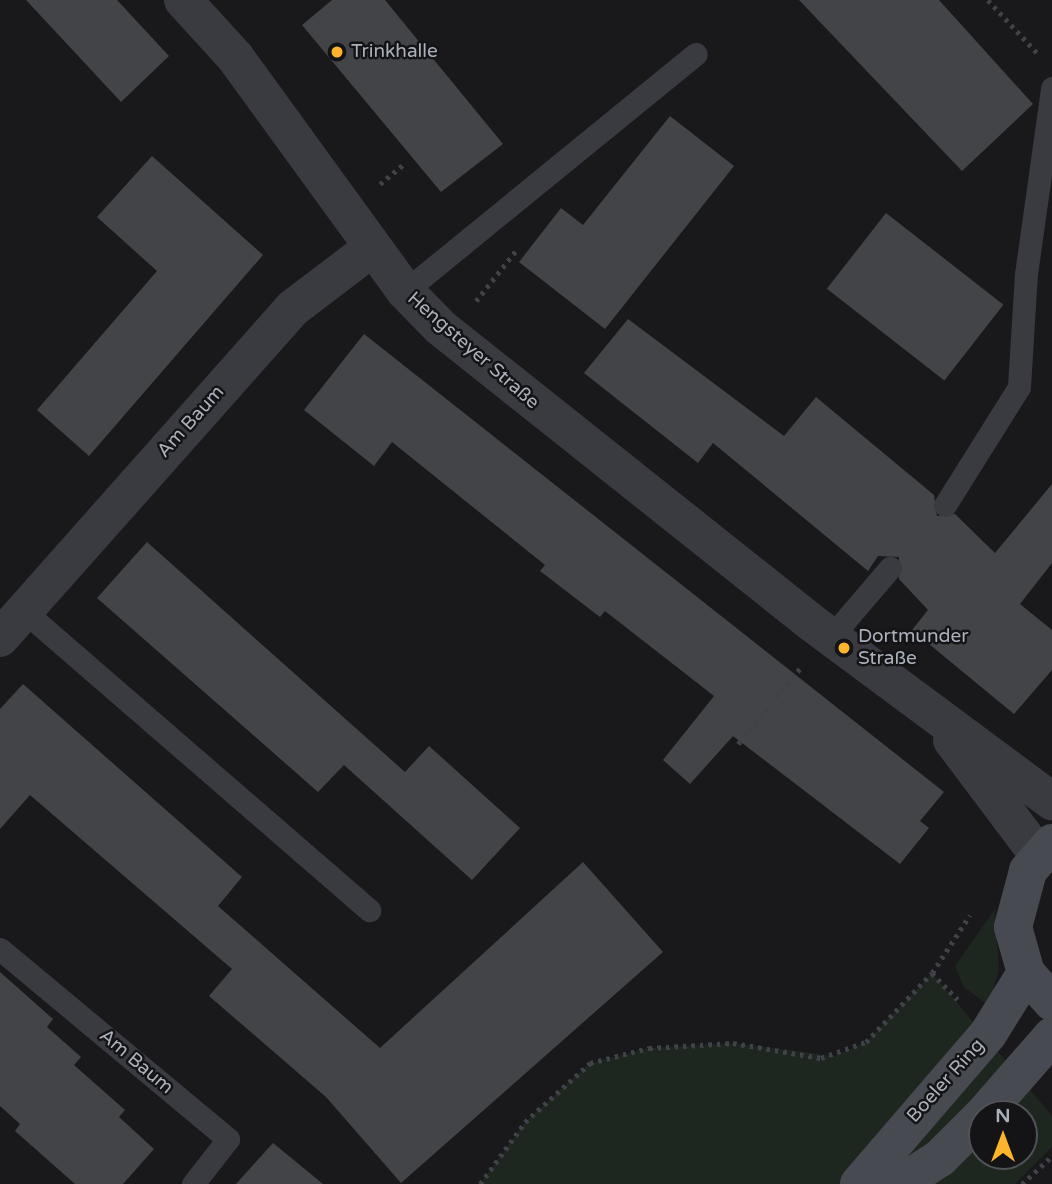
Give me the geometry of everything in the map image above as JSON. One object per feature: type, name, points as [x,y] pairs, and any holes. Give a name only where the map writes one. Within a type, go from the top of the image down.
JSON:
[{"type":"main road","points":[[1045,850],[1015,907],[1017,950],[1026,973],[1052,1002]]},
{"type":"main road","name":"Boeler Ring","points":[[859,1184],[988,1034],[1026,973]]},
{"type":"main road","points":[[996,1100],[1052,1036]]},
{"type":"main road","points":[[900,1184],[940,1158],[968,1130]]},
{"type":"street","name":"Hengsteyer Straße","points":[[183,0],[235,57],[405,291],[539,410],[937,718],[1052,801]]},
{"type":"street","name":"Am Baum","points":[[12,625],[293,308],[372,248]]},
{"type":"street","name":"Hengsteyer Straße","points":[[937,718],[1045,850]]},
{"type":"lane","points":[[405,291],[696,54]]},
{"type":"lane","points":[[945,505],[1019,387],[1026,274],[1052,88]]},
{"type":"lane","points":[[831,637],[890,568]]},
{"type":"lane","name":"Am Baum","points":[[12,625],[369,910]]},
{"type":"lane","name":"Am Baum","points":[[0,949],[228,1139],[193,1184]]},
{"type":"path","points":[[988,0],[1043,60]]},
{"type":"path","points":[[379,185],[404,164]]},
{"type":"path","points":[[475,301],[526,238]]},
{"type":"path","points":[[738,744],[801,667]]},
{"type":"path","points":[[480,1184],[525,1122],[590,1063],[649,1048],[733,1043],[821,1058],[866,1042],[932,972],[976,905]]},
{"type":"path","points":[[1022,1184],[1052,1156]]},
{"type":"shaded area","points":[[995,909],[999,969],[989,1006],[964,987],[955,966]]},
{"type":"shaded area","points":[[932,973],[1052,1116],[1052,1147],[1038,1161],[1038,1100],[968,1100],[968,1170],[1029,1170],[1015,1184],[480,1184],[525,1122],[590,1063],[649,1048],[733,1043],[835,1056],[866,1042]]},
{"type":"building","points":[[26,0],[117,0],[169,56],[121,102]]},
{"type":"building","points":[[332,0],[385,0],[503,144],[441,192],[302,25]]},
{"type":"building","points":[[799,0],[939,0],[1033,104],[962,171]]},
{"type":"building","points":[[670,116],[734,166],[605,329],[519,262],[561,208],[583,225]]},
{"type":"building","points":[[152,156],[263,255],[89,456],[37,410],[157,271],[97,217]]},
{"type":"building","points":[[886,213],[1003,305],[944,380],[827,289]]},
{"type":"building","points":[[628,319],[784,436],[816,397],[934,495],[937,516],[955,514],[995,553],[1052,484],[1052,563],[1020,604],[1052,630],[1052,670],[1014,714],[912,630],[928,610],[899,579],[899,557],[878,556],[868,571],[713,443],[698,463],[584,373]]},
{"type":"building","points":[[364,334],[944,792],[920,821],[929,828],[900,864],[733,736],[690,784],[663,760],[714,696],[605,611],[600,617],[540,571],[545,565],[392,442],[374,466],[304,410]]},
{"type":"building","points":[[147,542],[405,772],[429,746],[520,828],[472,880],[344,765],[318,792],[97,598]]},
{"type":"building","points":[[23,684],[242,877],[218,906],[380,1048],[583,862],[663,952],[401,1183],[326,1097],[209,996],[232,969],[30,795],[0,829],[0,709]]},
{"type":"building","points":[[0,972],[53,1019],[47,1027],[81,1057],[74,1065],[125,1110],[119,1117],[154,1149],[123,1184],[75,1184],[15,1131],[20,1124],[0,1106]]},
{"type":"building","points":[[273,1143],[323,1184],[236,1184]]},
{"type":"place","name":"Trinkhalle","points":[[337,52]]},
{"type":"place","name":"Dortmunder Straße","points":[[844,648]]}]
